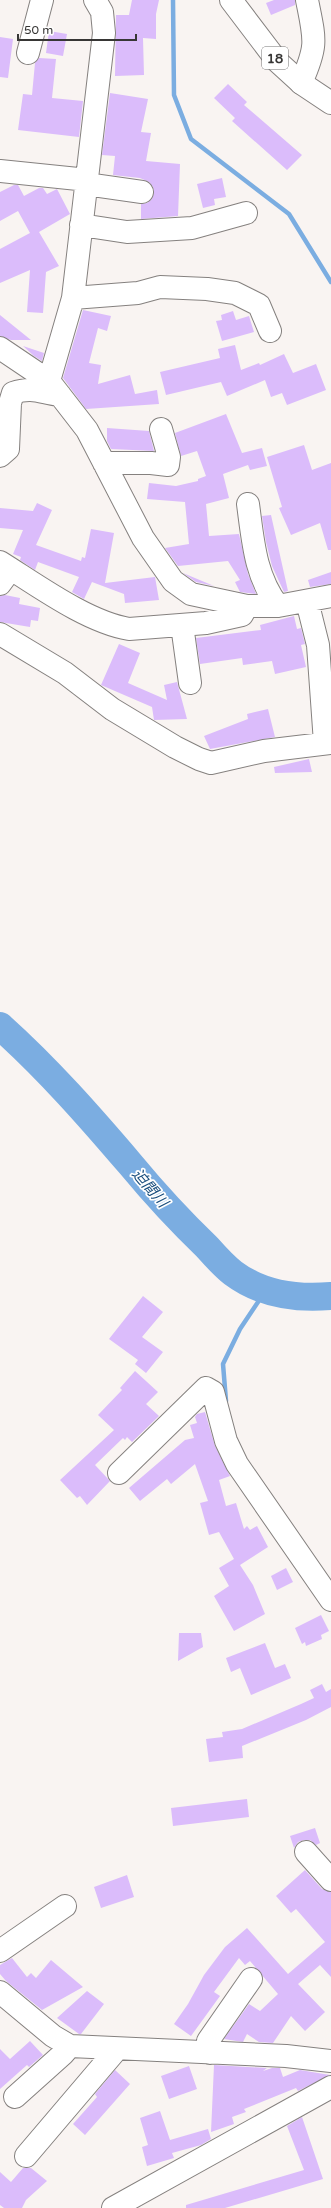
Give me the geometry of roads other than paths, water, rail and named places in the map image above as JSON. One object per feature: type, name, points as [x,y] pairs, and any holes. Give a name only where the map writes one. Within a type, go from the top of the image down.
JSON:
[{"type":"street","points":[[28,53],[42,0]]},
{"type":"street","points":[[0,456],[8,449],[10,403],[13,393],[23,389],[38,389],[48,394],[54,388],[74,298],[81,225],[104,33],[102,12],[96,0]]},
{"type":"street","name":"18","points":[[231,0],[278,62],[301,83],[331,103]]},
{"type":"street","points":[[301,83],[312,58],[315,40],[307,0]]},
{"type":"street","points":[[0,171],[78,179],[86,184],[142,192]]},
{"type":"street","points":[[81,225],[127,232],[192,228],[246,213]]},
{"type":"street","points":[[74,298],[138,293],[160,287],[207,289],[235,293],[259,305],[270,331]]},
{"type":"street","points":[[0,348],[54,388],[87,430],[143,538],[173,582],[191,594],[247,606],[278,606],[331,596]]},
{"type":"street","points":[[104,463],[151,463],[168,465],[169,457],[161,429]]},
{"type":"street","points":[[248,504],[255,561],[271,598],[278,606]]},
{"type":"street","points":[[4,572],[112,626],[129,629],[206,623],[242,614],[247,606]]},
{"type":"street","points":[[0,634],[65,673],[112,709],[175,748],[199,760],[211,763],[264,750],[328,743],[318,645],[307,601]]},
{"type":"street","points":[[182,625],[190,683]]},
{"type":"street","points":[[119,1473],[206,1388],[213,1392],[226,1441],[237,1464],[331,1600]]},
{"type":"street","points":[[306,1852],[331,1880]]},
{"type":"street","points":[[0,1951],[65,1906]]},
{"type":"street","points":[[210,2053],[208,2041],[251,1979]]},
{"type":"street","points":[[3,2000],[53,2036],[70,2046],[286,2056],[331,2062]]},
{"type":"street","points":[[15,2097],[64,2054],[70,2046]]},
{"type":"street","points":[[26,2156],[117,2049]]},
{"type":"street","points":[[123,2206],[331,2087]]},
{"type":"waterway","points":[[173,0],[174,95],[191,139],[289,214],[331,282]]},
{"type":"waterway","name":"迫間川","points":[[0,1026],[52,1076],[168,1207],[233,1273],[255,1286],[280,1294],[305,1297],[331,1296]]},
{"type":"waterway","points":[[226,1401],[223,1364],[240,1329],[266,1290]]}]
